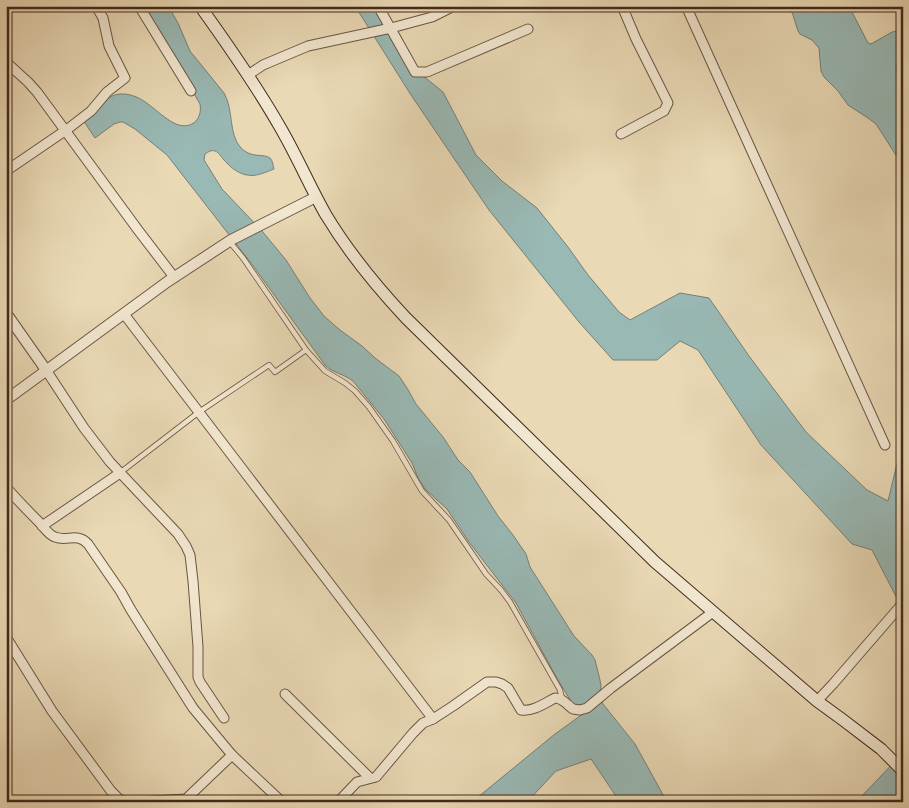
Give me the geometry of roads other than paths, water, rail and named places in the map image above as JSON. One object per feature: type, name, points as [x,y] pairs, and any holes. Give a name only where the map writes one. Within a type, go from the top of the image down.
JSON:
[{"type":"main road","points":[[200,6],[248,75],[281,129],[316,197],[354,258],[406,318],[655,562],[816,702],[881,749],[903,771]]},
{"type":"street","points":[[6,10],[12,6]]},
{"type":"street","points":[[6,171],[65,131],[90,111],[106,92],[125,78],[108,46],[103,18],[96,6]]},
{"type":"street","points":[[139,6],[191,91]]},
{"type":"street","points":[[378,6],[415,72],[427,72],[528,29]]},
{"type":"street","points":[[248,75],[263,65],[308,46],[432,17],[454,6]]},
{"type":"street","points":[[621,134],[664,111],[668,103],[622,6]]},
{"type":"street","points":[[686,6],[885,445]]},
{"type":"street","points":[[6,62],[37,92],[174,278]]},
{"type":"street","points":[[6,400],[174,278],[230,241],[316,197]]},
{"type":"street","points":[[6,313],[84,428],[120,473],[178,534],[189,550],[198,647],[198,677],[224,718]]},
{"type":"street","points":[[124,314],[433,719]]},
{"type":"street","points":[[42,526],[120,473]]},
{"type":"street","points":[[6,487],[50,534],[57,538],[79,538],[85,540],[121,592],[194,708],[232,755],[282,802]]},
{"type":"street","points":[[816,702],[903,602]]},
{"type":"street","points":[[338,802],[357,782],[376,776],[423,724],[490,681],[502,684],[508,688],[524,711],[531,710],[555,698],[562,700],[573,709],[587,708],[713,612]]},
{"type":"street","points":[[6,637],[52,711],[111,791],[120,800],[127,802]]},
{"type":"street","points":[[285,694],[370,778]]},
{"type":"street","points":[[135,802],[186,799],[232,755]]},
{"type":"lane","points":[[230,241],[306,350],[325,371],[356,391],[378,418],[422,491],[449,520],[486,574],[510,602],[560,690],[562,700]]},
{"type":"lane","points":[[120,473],[199,412],[269,364],[275,372],[306,350]]},
{"type":"water","points":[[144,6],[168,6],[178,23],[190,51],[224,93],[229,107],[234,136],[241,148],[249,154],[267,157],[272,161],[274,169],[257,175],[247,175],[233,169],[218,152],[212,151],[205,154],[204,160],[222,189],[262,231],[286,260],[324,316],[399,376],[416,404],[443,437],[458,460],[470,472],[498,516],[526,554],[530,567],[574,636],[595,660],[601,686],[599,695],[603,704],[635,744],[667,802],[620,802],[591,759],[556,771],[527,802],[472,802],[555,734],[587,711],[572,703],[516,603],[469,542],[447,509],[425,489],[412,463],[384,419],[353,381],[325,365],[251,263],[167,155],[135,129],[123,122],[114,124],[95,138],[83,120],[110,97],[121,94],[143,100],[174,123],[185,126],[197,120],[200,104]]},
{"type":"water","points":[[355,6],[377,6],[412,67],[443,92],[476,155],[502,181],[537,208],[619,312],[630,320],[680,293],[709,298],[749,356],[806,432],[867,490],[888,501],[903,439],[903,610],[872,550],[852,544],[761,445],[698,350],[680,341],[657,360],[613,360],[579,322],[489,210],[411,95]]},
{"type":"water","points":[[789,6],[853,6],[852,12],[868,43],[871,44],[892,32],[903,30],[903,61],[896,67],[903,87],[903,166],[876,124],[848,105],[838,91],[824,77],[821,71],[819,48],[812,40],[800,34]]},
{"type":"water","points":[[903,753],[903,802],[855,802],[858,800]]}]
